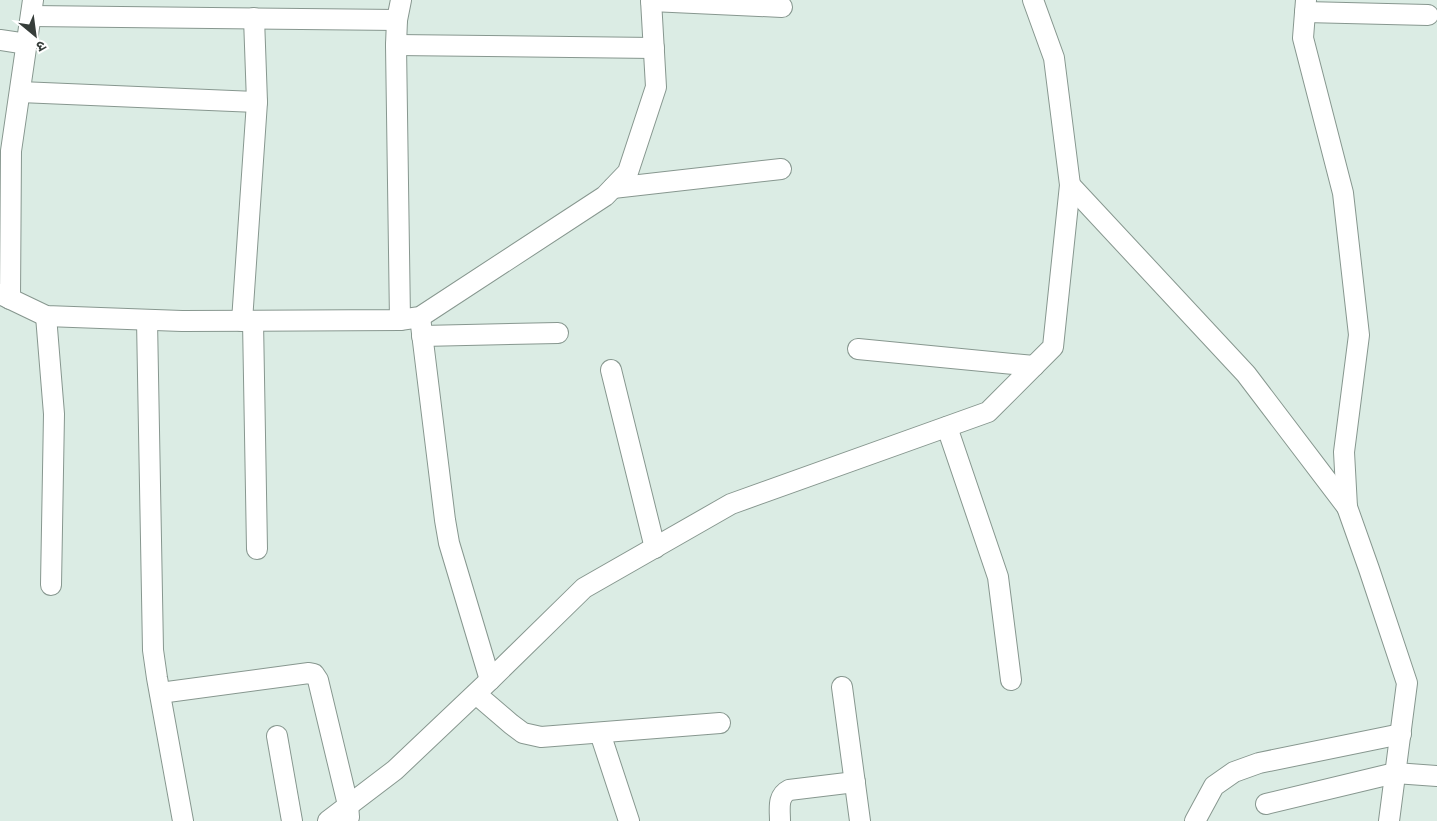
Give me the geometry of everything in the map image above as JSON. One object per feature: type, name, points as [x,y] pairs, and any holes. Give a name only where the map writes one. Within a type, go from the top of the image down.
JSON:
[{"type":"street","points":[[400,320],[396,20],[401,0]]},
{"type":"street","points":[[421,326],[605,196],[628,172],[656,87],[651,0],[782,7]]},
{"type":"street","points":[[328,821],[349,813],[483,687],[584,588],[731,504],[988,412],[1053,346],[1070,184],[1054,58],[1033,0]]},
{"type":"street","points":[[1389,821],[1407,683],[1347,507],[1344,452],[1359,335],[1342,193],[1303,38],[1306,6],[1428,15]]},
{"type":"street","points":[[396,20],[254,18],[32,8],[20,92],[8,115],[11,152],[5,297],[46,316],[147,320],[400,320],[421,326],[558,333]]},
{"type":"street","points":[[254,18],[257,102],[247,321],[257,549]]},
{"type":"street","points":[[0,40],[27,44]]},
{"type":"street","points":[[396,45],[654,48]]},
{"type":"street","points":[[20,92],[257,102]]},
{"type":"street","points":[[613,188],[781,169]]},
{"type":"street","points":[[1070,184],[1246,374],[1347,507]]},
{"type":"street","points":[[46,316],[54,414],[51,585]]},
{"type":"street","points":[[147,320],[154,650],[183,821]]},
{"type":"street","points":[[421,326],[448,535],[483,687],[511,724],[523,733],[541,737],[720,723]]},
{"type":"street","points":[[858,349],[1034,366]]},
{"type":"street","points":[[611,370],[655,548]]},
{"type":"street","points":[[947,427],[998,577],[1012,680]]},
{"type":"street","points":[[160,693],[309,673],[314,674],[318,680],[349,813]]},
{"type":"street","points":[[842,687],[860,821]]},
{"type":"street","points":[[600,733],[629,821]]},
{"type":"street","points":[[1195,821],[1214,786],[1234,772],[1259,763],[1401,734]]},
{"type":"street","points":[[277,736],[292,821]]},
{"type":"street","points":[[1266,804],[1396,773],[1437,776]]},
{"type":"street","points":[[780,821],[780,799],[783,793],[789,790],[855,782]]}]
